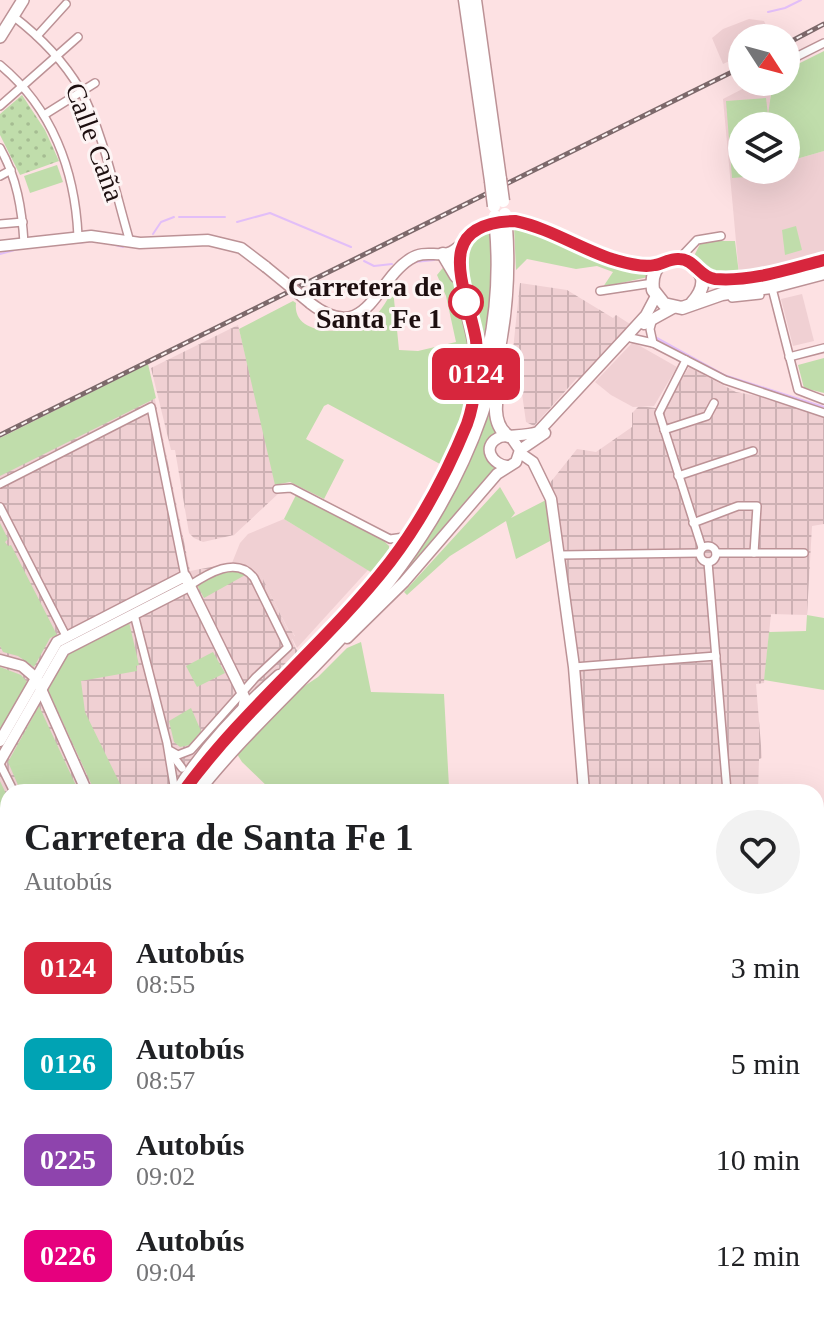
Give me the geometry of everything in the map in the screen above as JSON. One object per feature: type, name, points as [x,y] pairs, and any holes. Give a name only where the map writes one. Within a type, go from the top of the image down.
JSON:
[{"type":"highway","points":[[465,0],[500,215],[507,325],[495,413],[497,424],[510,437]]},
{"type":"highway","points":[[475,0],[495,180]]},
{"type":"highway","points":[[190,784],[239,725],[391,561],[444,476],[471,412],[493,329],[500,215]]},
{"type":"highway","points":[[465,243],[460,258],[461,286],[477,353],[471,412]]},
{"type":"highway","points":[[443,254],[461,286]]},
{"type":"highway","points":[[824,266],[754,283],[729,284],[679,259],[664,262],[655,273],[654,290],[664,304],[682,308],[710,297],[824,276]]},
{"type":"highway","points":[[692,303],[701,291],[697,270]]},
{"type":"highway","points":[[204,784],[355,622],[396,573],[432,522],[464,464],[484,408],[498,355],[505,305]]},
{"type":"main road","points":[[0,37],[23,0]]},
{"type":"street","points":[[37,36],[66,4]]},
{"type":"street","name":"Calle Caña","points":[[13,16],[56,56],[81,92],[95,127],[130,242]]},
{"type":"street","points":[[0,106],[78,37]]},
{"type":"street","points":[[800,55],[824,43]]},
{"type":"street","points":[[0,65],[22,86],[44,115],[65,157],[74,193],[78,236]]},
{"type":"street","points":[[44,115],[95,83]]},
{"type":"street","points":[[0,148],[11,170],[23,222],[24,243]]},
{"type":"street","points":[[0,176],[11,170]]},
{"type":"street","points":[[0,246],[78,236],[130,242],[221,241],[241,248],[320,311],[336,316],[362,312],[410,259],[431,252],[443,254],[465,243],[485,225],[515,221],[626,263],[649,266],[664,262]]},
{"type":"street","points":[[0,224],[23,222]]},
{"type":"street","points":[[679,259],[702,238],[721,236]]},
{"type":"street","points":[[691,248],[697,270]]},
{"type":"street","points":[[714,279],[757,276],[824,260]]},
{"type":"street","points":[[710,297],[744,297],[773,292],[824,276]]},
{"type":"street","points":[[533,462],[516,457],[495,462],[490,451],[496,439],[538,432],[646,315],[654,290],[600,291]]},
{"type":"street","points":[[773,292],[798,390],[824,400]]},
{"type":"street","points":[[300,681],[313,673],[404,582],[497,474],[536,441],[653,316],[673,308]]},
{"type":"street","points":[[653,316],[650,329],[653,343]]},
{"type":"street","points":[[631,338],[653,343],[725,380],[824,413]]},
{"type":"street","points":[[789,357],[824,348]]},
{"type":"street","points":[[686,360],[659,413],[701,559],[708,562],[714,560],[716,553]]},
{"type":"street","points":[[664,430],[707,416],[714,403]]},
{"type":"street","points":[[0,484],[151,407],[187,581],[235,675],[245,699],[243,710]]},
{"type":"street","points":[[510,437],[516,441],[516,457]]},
{"type":"street","points":[[536,441],[531,452],[533,462],[551,499],[560,555],[574,667],[583,784]]},
{"type":"street","points":[[678,476],[753,451]]},
{"type":"street","points":[[277,489],[291,488],[390,539],[397,540],[409,534]]},
{"type":"street","points":[[693,523],[738,506],[757,506],[754,553]]},
{"type":"street","points":[[0,507],[68,641]]},
{"type":"street","points":[[390,539],[393,549],[391,561]]},
{"type":"street","points":[[560,555],[700,550],[711,546],[716,553]]},
{"type":"street","points":[[716,553],[804,553]]},
{"type":"street","points":[[708,562],[726,784]]},
{"type":"street","points":[[0,741],[57,642],[68,641],[187,581],[231,566],[242,567],[251,573],[288,647],[255,678],[191,750],[178,755],[171,751]]},
{"type":"street","points":[[132,609],[167,743],[174,784]]},
{"type":"street","points":[[10,784],[0,763],[68,641]]},
{"type":"street","points":[[574,667],[716,656]]},
{"type":"street","points":[[0,660],[22,666],[36,678],[83,784]]},
{"type":"street","points":[[173,777],[186,768],[258,694],[282,673],[295,668]]},
{"type":"street","points":[[235,675],[255,678]]},
{"type":"street","points":[[242,692],[258,694]]},
{"type":"street","points":[[222,732],[239,725]]},
{"type":"street","points":[[167,743],[176,763],[186,768]]},
{"type":"street","points":[[179,784],[186,768]]},
{"type":"shaded area","points":[[749,19],[764,21],[765,24],[736,24]]},
{"type":"shaded area","points":[[728,27],[728,62],[723,64],[712,38]]},
{"type":"shaded area","points":[[729,96],[770,96],[770,112],[728,112],[728,154],[723,99]]},
{"type":"shaded area","points":[[824,151],[824,257],[739,274],[731,184],[800,184],[800,158]]},
{"type":"shaded area","points":[[520,283],[567,290],[613,318],[616,315],[630,324],[582,381],[577,378],[534,426],[526,422],[513,350]]},
{"type":"shaded area","points":[[802,294],[814,341],[793,346],[781,299]]},
{"type":"shaded area","points":[[238,325],[279,493],[234,535],[203,542],[189,533],[175,450],[171,450],[151,368]]},
{"type":"shaded area","points":[[633,342],[677,367],[654,406],[633,407],[595,382]]},
{"type":"shaded area","points":[[689,367],[736,392],[799,404],[824,415],[824,524],[812,526],[807,615],[771,614],[764,683],[756,684],[762,758],[759,759],[758,784],[586,784],[549,484],[577,449],[596,452],[632,427],[632,413],[639,406],[664,409]]},
{"type":"shaded area","points":[[154,395],[190,571],[232,563],[245,565],[254,571],[258,569],[301,654],[279,672],[176,784],[0,784],[0,472]]},
{"type":"shaded area","points":[[284,519],[368,570],[297,648],[292,638],[295,636],[289,631],[258,570],[232,563],[240,543],[248,534]]},
{"type":"green space","points":[[824,51],[824,151],[800,158],[800,112],[768,112],[771,96],[800,96],[800,63]]},
{"type":"green space","points":[[22,95],[45,130],[59,161],[20,175],[0,135],[0,114]]},
{"type":"green space","points":[[766,98],[768,112],[728,112],[728,127],[726,101]]},
{"type":"green space","points":[[57,165],[63,182],[30,193],[24,176]]},
{"type":"green space","points":[[514,226],[627,269],[650,272],[648,277],[603,287],[613,272],[597,266],[576,269],[527,259],[516,270]]},
{"type":"green space","points":[[796,226],[802,250],[785,255],[782,230]]},
{"type":"green space","points":[[490,228],[492,294],[481,350],[468,301],[465,265],[468,250],[476,237]]},
{"type":"green space","points":[[735,241],[739,274],[764,271],[735,275],[707,269],[695,254],[700,244]]},
{"type":"green space","points":[[446,264],[466,320],[471,349],[471,378],[461,420],[445,461],[440,464],[328,404],[306,439],[344,460],[324,499],[290,482],[275,485],[239,329],[293,301],[302,322],[311,327],[346,330],[366,323],[385,304],[393,289],[399,350],[418,351],[456,342],[446,296],[437,275]]},
{"type":"green space","points":[[824,358],[824,393],[804,388],[798,365]]},
{"type":"green space","points":[[148,364],[156,398],[0,476],[0,438]]},
{"type":"green space","points":[[494,397],[496,433],[484,448],[485,458],[496,470],[402,575],[455,489]]},
{"type":"green space","points":[[500,487],[515,513],[511,518],[546,500],[550,541],[516,559],[506,521],[450,556],[407,595],[404,592]]},
{"type":"green space","points":[[296,495],[381,538],[389,546],[389,552],[374,574],[284,519]]},
{"type":"green space","points":[[0,523],[8,539],[5,542],[11,545],[57,635],[50,638],[34,667],[18,656],[3,652],[0,646]]},
{"type":"green space","points":[[232,570],[247,574],[204,598],[197,585]]},
{"type":"green space","points":[[807,615],[824,618],[824,690],[764,680],[769,632],[806,631]]},
{"type":"green space","points":[[129,622],[139,665],[136,666],[137,671],[81,681],[85,712],[120,784],[91,784],[48,690],[69,653]]},
{"type":"green space","points":[[361,642],[371,692],[444,694],[449,784],[265,784],[242,762],[237,754],[303,687],[318,677],[347,648]]},
{"type":"green space","points":[[213,652],[225,673],[197,687],[186,666]]},
{"type":"green space","points":[[0,667],[21,675],[27,682],[0,730]]},
{"type":"green space","points":[[39,706],[75,784],[18,784],[8,762]]},
{"type":"green space","points":[[191,708],[201,731],[190,745],[180,747],[174,742],[169,721]]},
{"type":"waterway","points":[[768,12],[801,0]]},
{"type":"waterway","points":[[237,222],[270,213],[351,247]]},
{"type":"waterway","points":[[153,234],[161,222],[174,217]]},
{"type":"waterway","points":[[179,217],[225,217]]},
{"type":"waterway","points":[[76,243],[94,241]]},
{"type":"waterway","points":[[112,244],[123,247]]},
{"type":"waterway","points":[[32,247],[46,246]]},
{"type":"waterway","points":[[0,254],[22,248]]},
{"type":"waterway","points":[[415,262],[434,260]]},
{"type":"waterway","points":[[364,261],[374,266],[392,264]]},
{"type":"waterway","points":[[655,337],[724,375],[824,407]]},
{"type":"railway","points":[[800,37],[824,24]]},
{"type":"railway","points":[[0,435],[728,74]]},
{"type":"bus line","name":"0124","points":[[189,784],[226,738],[370,586],[391,561],[436,492],[457,450],[471,412],[477,353],[459,268],[465,243],[477,229],[500,221],[525,223],[626,263],[649,266],[670,260],[685,260],[694,265],[700,274],[714,279],[770,274],[824,260]]},
{"type":"place","name":"Carretera de Santa Fe 1","points":[[466,302]]}]
